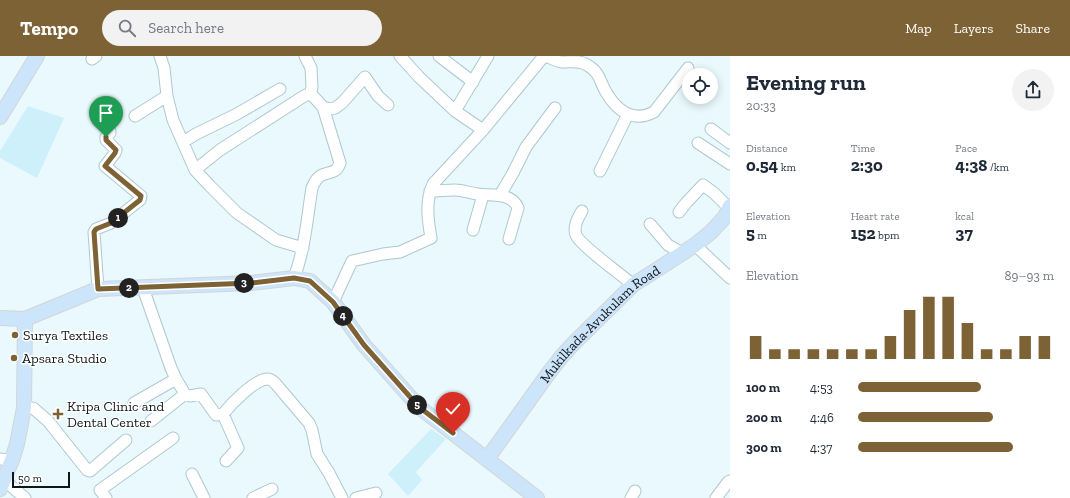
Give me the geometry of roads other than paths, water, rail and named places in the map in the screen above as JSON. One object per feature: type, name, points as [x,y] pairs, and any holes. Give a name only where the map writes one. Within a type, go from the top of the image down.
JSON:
[{"type":"main road","points":[[0,117],[37,56]]},
{"type":"main road","name":"Mukilkada-Avukulam Road","points":[[487,459],[562,356],[633,285],[695,245],[711,232],[725,217],[730,207]]},
{"type":"main road","points":[[0,318],[25,320],[98,289],[251,283],[294,278],[310,281],[333,302],[364,345],[419,407],[537,498]]},
{"type":"main road","points":[[2,485],[6,459],[17,444],[24,408],[25,320]]},
{"type":"street","points":[[160,56],[164,68],[167,96],[173,120],[195,170],[237,213],[276,240],[303,248]]},
{"type":"street","points":[[305,56],[311,68],[312,87],[310,95]]},
{"type":"street","points":[[400,56],[419,77],[455,111],[483,130]]},
{"type":"street","points":[[439,56],[473,82]]},
{"type":"street","points":[[455,111],[488,56]]},
{"type":"street","points":[[333,302],[352,261],[400,252],[431,238],[428,219],[430,191],[433,184],[483,130],[545,56],[557,61],[577,61],[586,64],[600,77],[605,91],[614,103],[628,114],[637,117],[646,116],[654,112],[682,76]]},
{"type":"street","points":[[323,107],[330,109],[335,108],[365,77],[378,96],[388,105]]},
{"type":"street","points":[[183,142],[237,114],[280,89]]},
{"type":"street","points":[[294,278],[303,248],[312,188],[315,181],[321,176],[338,169],[340,163],[323,107],[312,95],[310,95]]},
{"type":"street","points":[[195,170],[220,150],[301,98],[310,95]]},
{"type":"street","points":[[135,116],[167,96]]},
{"type":"street","points":[[500,195],[526,147],[555,108]]},
{"type":"street","points":[[600,171],[628,114]]},
{"type":"street","points":[[98,121],[110,131],[106,137],[106,140],[116,150],[105,166],[141,196],[140,200],[111,223],[96,229],[94,232],[98,289]]},
{"type":"street","points":[[711,129],[730,143]]},
{"type":"street","points":[[698,143],[730,164]]},
{"type":"street","points":[[679,212],[703,186],[714,193],[730,207]]},
{"type":"street","points":[[430,191],[456,190],[483,195],[500,195],[513,200],[517,204],[518,208],[509,239]]},
{"type":"street","points":[[473,230],[483,195]]},
{"type":"street","points":[[582,211],[575,226],[578,238],[633,285]]},
{"type":"street","points":[[650,224],[668,246],[682,253]]},
{"type":"street","points":[[695,245],[730,278]]},
{"type":"street","points":[[143,288],[176,379],[185,394],[190,396],[201,394],[216,415],[223,414],[232,404],[257,384],[266,379],[271,380],[309,423],[317,454],[342,498]]},
{"type":"street","points":[[134,403],[176,379]]},
{"type":"street","points":[[151,421],[185,394]]},
{"type":"street","points":[[24,408],[33,408],[48,421],[87,470],[90,471],[126,440]]},
{"type":"street","points":[[223,414],[238,448],[226,461]]},
{"type":"street","points":[[106,498],[100,490],[173,438]]},
{"type":"street","points":[[192,474],[204,498]]},
{"type":"street","points":[[716,498],[730,481]]},
{"type":"street","points":[[2,485],[25,498]]},
{"type":"street","points":[[253,498],[272,489]]},
{"type":"street","points":[[356,498],[376,493]]},
{"type":"place","name":"Surya Textiles","points":[[15,335]]},
{"type":"place","name":"Apsara Studio","points":[[14,358]]},
{"type":"place","name":"Kripa Clinic and Dental Center","points":[[58,414]]}]
